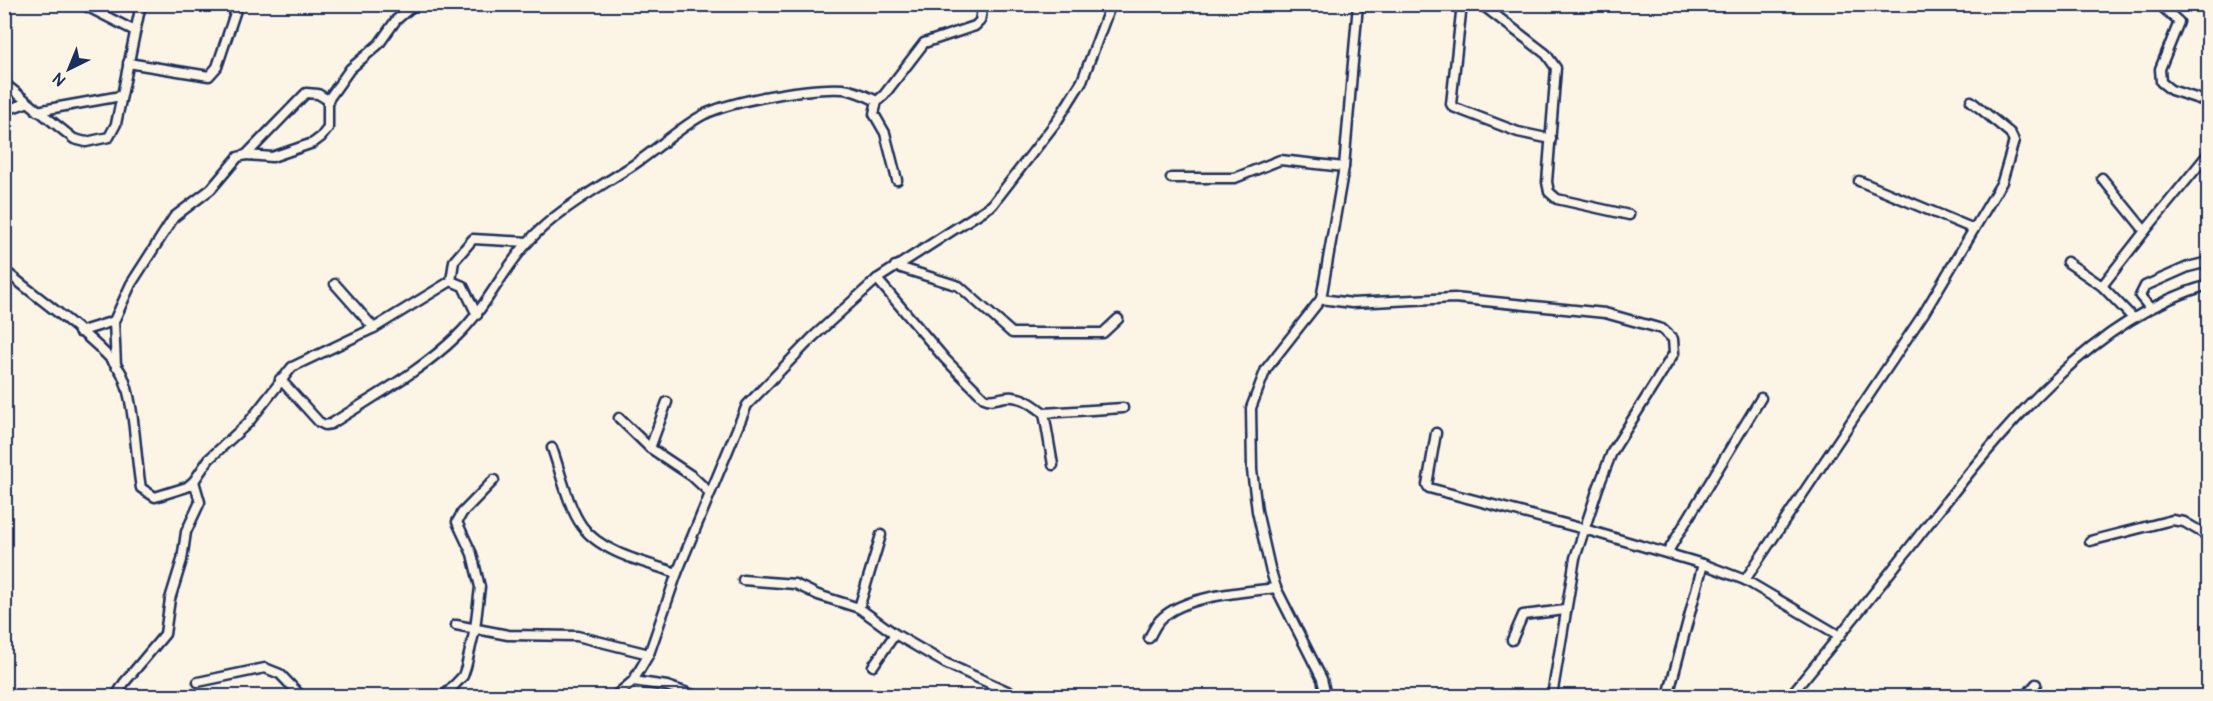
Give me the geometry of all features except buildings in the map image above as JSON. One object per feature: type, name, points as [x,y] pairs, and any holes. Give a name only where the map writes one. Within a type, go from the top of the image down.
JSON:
[{"type":"street","points":[[82,4],[135,30]]},
{"type":"street","points":[[4,83],[26,103],[74,139],[86,142],[104,140],[113,132],[116,124],[141,4]]},
{"type":"street","points":[[128,63],[209,76],[217,67],[238,4]]},
{"type":"street","points":[[246,155],[272,158],[313,143],[328,128],[328,100],[350,69],[379,44],[396,20],[415,4]]},
{"type":"street","points":[[897,180],[885,133],[874,114],[877,101],[924,43],[975,26],[980,21],[983,4]]},
{"type":"street","points":[[615,696],[633,681],[649,654],[677,573],[709,492],[743,412],[753,396],[877,279],[974,218],[999,198],[1057,121],[1082,81],[1112,4]]},
{"type":"street","points":[[1326,696],[1322,679],[1276,588],[1257,511],[1252,470],[1251,408],[1266,369],[1321,299],[1344,167],[1358,4]]},
{"type":"street","points":[[1462,4],[1451,104],[1453,107],[1518,132],[1551,139]]},
{"type":"street","points":[[1480,4],[1530,40],[1551,59],[1556,68],[1547,188],[1551,195],[1557,199],[1629,215]]},
{"type":"street","points":[[2159,4],[2179,22],[2160,69],[2161,82],[2171,90],[2208,102]]},
{"type":"street","points":[[280,379],[319,422],[328,426],[390,388],[438,354],[477,315],[528,242],[580,198],[628,169],[705,114],[743,102],[781,94],[832,89],[851,91],[877,101]]},
{"type":"street","points":[[116,366],[114,321],[130,284],[174,217],[211,189],[238,158],[246,155],[306,93],[318,94],[328,100]]},
{"type":"street","points":[[37,111],[121,96]]},
{"type":"street","points":[[1745,580],[1924,314],[2002,182],[2014,141],[2010,133],[1971,101]]},
{"type":"street","points":[[4,111],[26,103]]},
{"type":"street","points":[[2102,286],[2208,154]]},
{"type":"street","points":[[1171,178],[1234,178],[1280,160],[1344,167]]},
{"type":"street","points":[[2102,178],[2145,231]]},
{"type":"street","points":[[1859,182],[1974,229]]},
{"type":"street","points":[[452,282],[451,267],[473,238],[528,242]]},
{"type":"street","points":[[2067,262],[2102,286],[2133,318]]},
{"type":"street","points":[[2150,308],[2140,296],[2145,286],[2187,267],[2208,262]]},
{"type":"street","points":[[895,266],[959,286],[1011,333],[1103,333],[1118,319]]},
{"type":"street","points":[[4,270],[116,366],[127,389],[141,488],[152,496],[159,497],[194,481],[209,459],[248,423],[280,379],[292,367],[374,328],[452,282]]},
{"type":"street","points":[[877,279],[945,359],[984,398],[992,401],[1006,397],[1020,398],[1044,413],[1123,408]]},
{"type":"street","points":[[452,282],[462,286],[477,315]]},
{"type":"street","points":[[334,284],[374,328]]},
{"type":"street","points":[[1790,696],[1989,447],[2061,375],[2133,318],[2150,308],[2208,285]]},
{"type":"street","points":[[1321,299],[1352,303],[1437,298],[1473,299],[1605,313],[1662,329],[1673,339],[1674,353],[1612,452],[1584,529],[1565,610],[1552,696]]},
{"type":"street","points":[[79,332],[114,321]]},
{"type":"street","points":[[1667,553],[1761,398]]},
{"type":"street","points":[[650,448],[667,402]]},
{"type":"street","points":[[1044,413],[1053,465]]},
{"type":"street","points":[[619,418],[650,448],[692,476],[709,492]]},
{"type":"street","points":[[1436,433],[1427,485],[1429,488],[1584,529],[1703,564],[1745,580],[1840,636]]},
{"type":"street","points":[[552,448],[582,527],[603,544],[619,552],[677,573]]},
{"type":"street","points":[[444,696],[463,676],[475,630],[480,587],[472,554],[457,522],[462,513],[494,480]]},
{"type":"street","points":[[116,696],[165,634],[170,599],[182,561],[186,532],[200,502],[194,481]]},
{"type":"street","points":[[2090,541],[2172,520],[2184,522],[2208,536]]},
{"type":"street","points":[[859,608],[881,535]]},
{"type":"street","points":[[1668,696],[1703,564]]},
{"type":"street","points":[[743,580],[795,584],[818,595],[859,608],[895,634],[945,663],[1018,696]]},
{"type":"street","points":[[1149,638],[1163,617],[1190,603],[1219,596],[1276,588]]},
{"type":"street","points":[[1512,640],[1523,615],[1565,610]]},
{"type":"street","points":[[456,625],[475,630],[528,636],[577,636],[649,654]]},
{"type":"street","points":[[873,666],[895,634]]},
{"type":"street","points":[[198,682],[266,668],[280,674],[301,696]]},
{"type":"street","points":[[633,681],[668,686],[696,696]]},
{"type":"street","points":[[2026,696],[2036,684]]},
{"type":"street","points":[[993,696],[998,688]]}]
